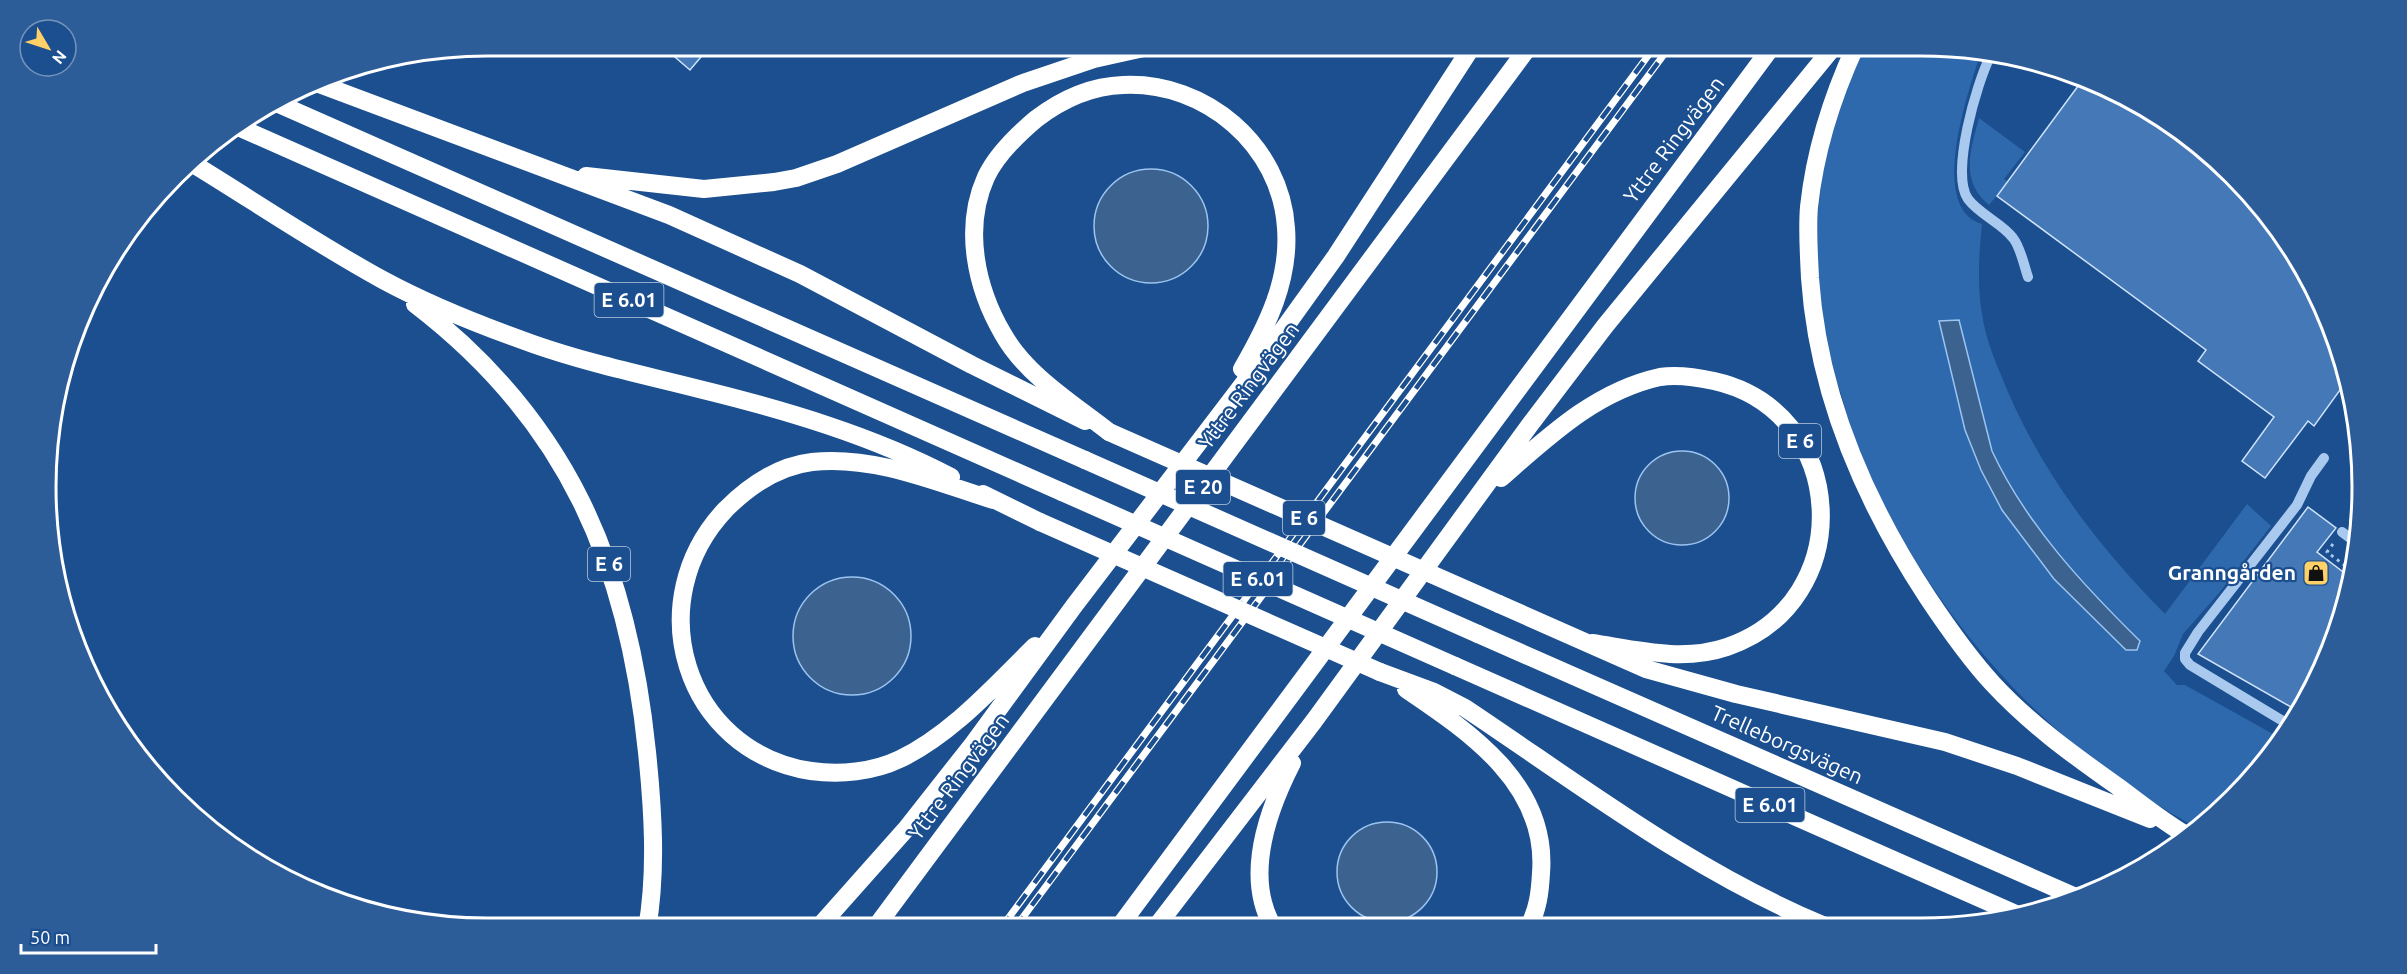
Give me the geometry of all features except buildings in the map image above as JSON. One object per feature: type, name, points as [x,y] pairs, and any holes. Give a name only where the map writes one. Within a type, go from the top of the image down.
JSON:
[{"type":"highway","points":[[557,173],[704,189],[796,178],[837,164],[1023,83],[1108,56]]},
{"type":"highway","points":[[827,918],[906,829],[946,778],[1260,362],[1336,256],[1466,56]]},
{"type":"highway","name":"Yttre Ringvägen","points":[[882,918],[1522,56]]},
{"type":"highway","name":"Yttre Ringvägen","points":[[1126,918],[1765,56]]},
{"type":"highway","points":[[1474,501],[1605,326],[1827,56]]},
{"type":"highway","points":[[1851,56],[1839,82],[1822,135],[1809,210],[1808,240],[1817,341],[1832,398],[1857,471],[1883,526],[1910,570],[1963,648],[1993,684],[2032,722],[2065,749],[2180,831]]},
{"type":"highway","points":[[1109,432],[1035,373],[1014,352],[991,312],[976,267],[975,225],[986,177],[1014,137],[1048,110],[1066,100],[1086,92],[1125,85],[1168,90],[1188,95],[1227,116],[1260,152],[1279,189],[1287,230],[1285,258],[1273,311],[1260,338],[1203,435]]},
{"type":"highway","name":"E 6","points":[[326,86],[669,215],[801,274],[972,365],[1109,432],[1499,604],[1592,644],[1669,656],[1709,651],[1726,648],[1758,633],[1784,612],[1810,573],[1822,521],[1815,476],[1800,441],[1765,405],[1733,387],[1701,378],[1676,375],[1658,378],[1621,390],[1587,407],[1546,438],[1474,501],[1314,721],[1162,918]]},
{"type":"highway","name":"Trelleborgsvägen","points":[[284,106],[2067,893]]},
{"type":"highway","name":"E 6.01","points":[[245,130],[2006,910]]},
{"type":"highway","name":"E 6","points":[[198,167],[383,280],[467,346],[508,390],[545,437],[573,484],[603,547],[618,591],[632,646],[646,745],[653,835],[648,918]]},
{"type":"highway","points":[[383,280],[440,308],[534,344],[585,360],[754,403],[855,436],[927,465],[1040,522],[1380,672],[1431,698],[1465,708],[1685,855],[1769,901],[1808,918]]},
{"type":"highway","points":[[993,500],[924,478],[844,460],[809,462],[766,476],[741,494],[716,520],[702,539],[688,571],[681,600],[680,631],[692,680],[702,701],[726,729],[746,745],[771,760],[800,769],[831,774],[875,767],[899,760],[956,721],[1074,606]]},
{"type":"highway","points":[[1592,644],[1646,669],[1686,682],[1945,742],[2017,766],[2180,831]]},
{"type":"highway","points":[[1431,698],[1486,747],[1524,793],[1538,827],[1542,863],[1539,898],[1532,918]]},
{"type":"highway","points":[[1268,918],[1262,896],[1261,855],[1265,833],[1282,783],[1314,721]]},
{"type":"lane","points":[[1988,61],[1966,132],[1962,179],[1967,197],[1980,212],[2014,238],[2028,277]]},
{"type":"lane","points":[[2283,721],[2190,665],[2185,660],[2186,653],[2198,632],[2297,505],[2311,476],[2324,458]]},
{"type":"lane","points":[[2342,532],[2349,537]]},
{"type":"path","points":[[2342,532],[2327,552],[2344,565]]},
{"type":"shaded area","points":[[1859,56],[1948,56],[1979,59],[1961,120],[1954,173],[1957,196],[1966,214],[1982,224],[1979,258],[1980,303],[1992,353],[2016,409],[2051,473],[2092,532],[2165,614],[2247,504],[2271,526],[2219,593],[2183,634],[2174,656],[2164,671],[2177,685],[2185,685],[2274,734],[2244,772],[2190,823],[2107,771],[2066,738],[1990,662],[1926,577],[1898,531],[1867,472],[1856,445],[1825,335],[1816,269],[1820,191],[1830,133]]},
{"type":"shaded area","points":[[1979,118],[2025,152],[2004,179],[2008,182],[1989,205],[1980,196],[1971,176],[1971,154]]},
{"type":"shaded area","points":[[1151,169],[1173,174],[1191,186],[1203,204],[1208,226],[1203,248],[1191,266],[1173,278],[1151,283],[1129,278],[1111,266],[1099,248],[1094,226],[1099,204],[1111,186],[1129,174]]},
{"type":"shaded area","points":[[1959,320],[1992,451],[2006,478],[2021,504],[2057,552],[2140,641],[2137,650],[2126,650],[2054,579],[2002,510],[1981,470],[1965,430],[1939,321]]},
{"type":"shaded area","points":[[1682,451],[1700,455],[1715,465],[1725,480],[1729,498],[1725,516],[1715,531],[1700,541],[1682,545],[1664,541],[1649,531],[1639,516],[1635,498],[1639,480],[1649,465],[1664,455]]},
{"type":"shaded area","points":[[852,577],[875,582],[894,594],[906,613],[911,636],[906,659],[894,678],[875,690],[852,695],[829,690],[810,678],[798,659],[793,636],[798,613],[810,594],[829,582]]},
{"type":"shaded area","points":[[1377,823],[1397,823],[1415,831],[1428,844],[1436,862],[1436,882],[1433,891],[1422,907],[1406,918],[1368,918],[1359,913],[1346,900],[1338,882],[1338,862],[1346,844],[1359,831]]},
{"type":"railway","points":[[1008,918],[1648,56]]},
{"type":"railway","points":[[1022,918],[1663,56]]},
{"type":"place","name":"Granngården","points":[[2316,573]]}]
